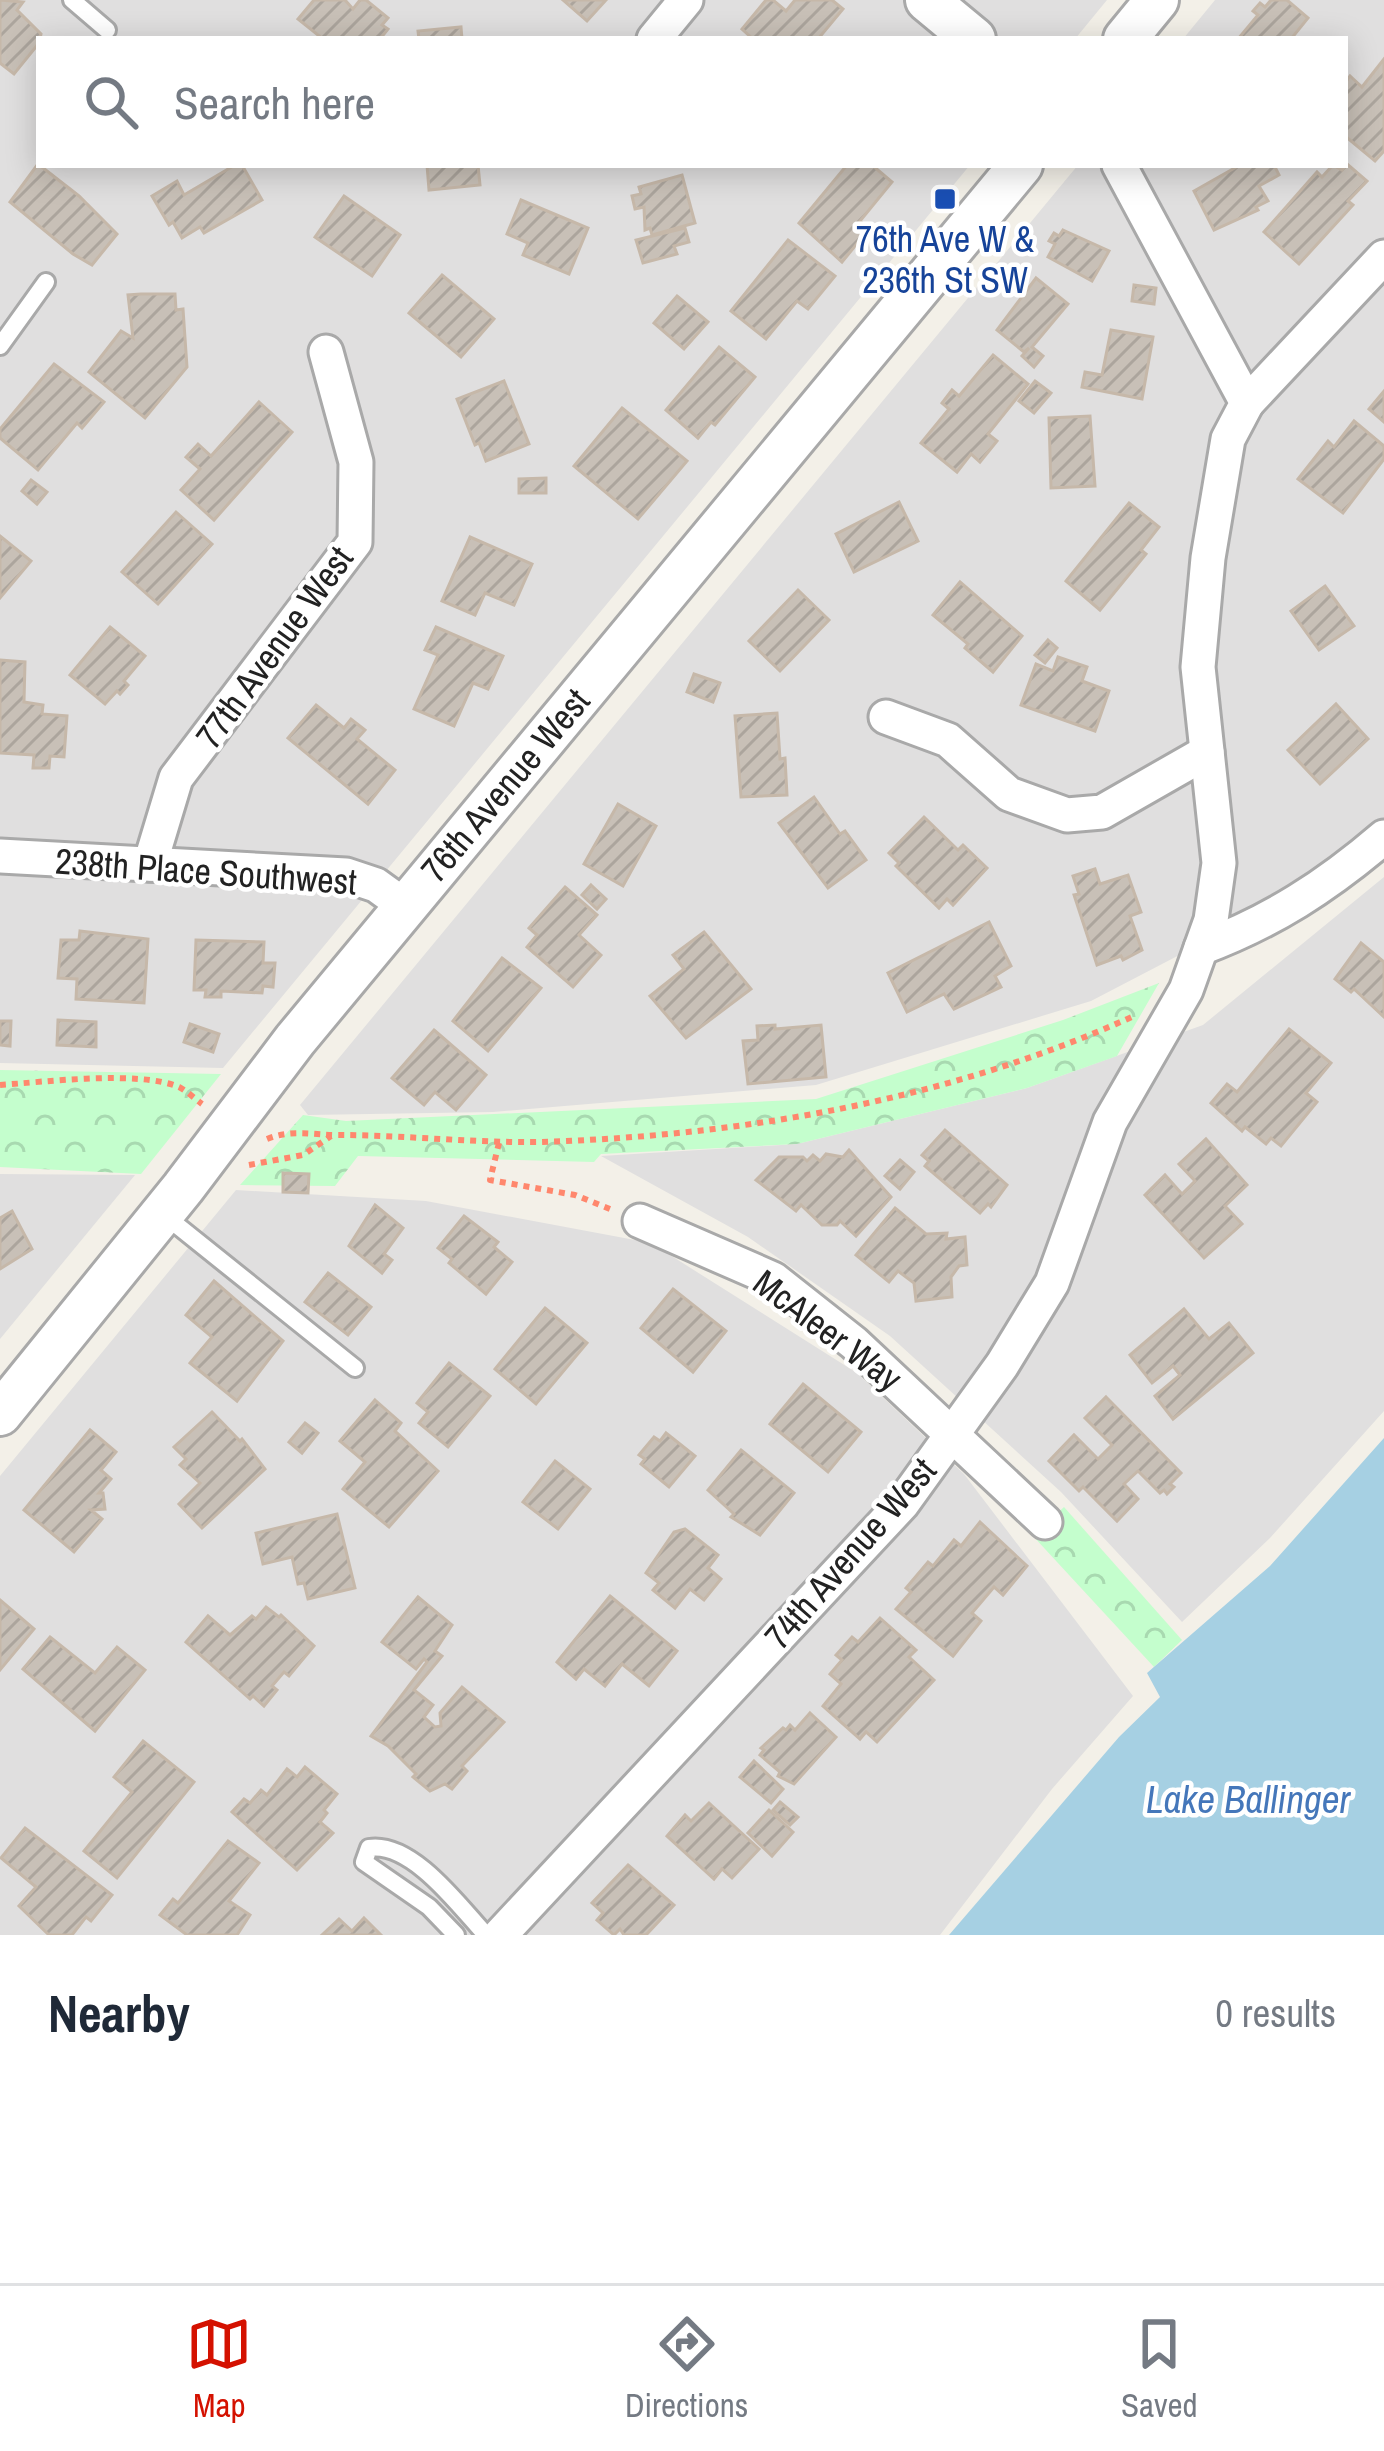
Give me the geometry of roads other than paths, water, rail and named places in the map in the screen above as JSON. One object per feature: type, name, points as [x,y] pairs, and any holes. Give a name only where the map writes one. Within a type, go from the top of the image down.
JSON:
[{"type":"street","points":[[656,36],[686,0]]},
{"type":"street","points":[[927,0],[970,36]]},
{"type":"street","points":[[1127,36],[1157,0]]},
{"type":"street","name":"76th Avenue West","points":[[8,1395],[163,1213],[405,906],[1020,168]]},
{"type":"street","points":[[1121,168],[1247,403],[1384,256]]},
{"type":"street","name":"77th Avenue West","points":[[149,864],[176,778],[355,542],[356,462],[326,352]]},
{"type":"street","name":"74th Avenue West","points":[[500,1935],[902,1504],[1002,1365],[1052,1282],[1110,1122],[1186,990],[1210,920],[1219,863],[1198,667],[1208,558],[1228,440],[1247,403]]},
{"type":"street","points":[[886,717],[948,740],[1010,794],[1067,815],[1102,812],[1208,752]]},
{"type":"street","points":[[1201,948],[1275,918],[1342,873],[1384,837]]},
{"type":"street","name":"238th Place Southwest","points":[[0,856],[346,875],[376,885],[405,906]]},
{"type":"street","name":"McAleer Way","points":[[640,1221],[773,1279],[854,1343],[1046,1522]]},
{"type":"lane","points":[[72,0],[107,30]]},
{"type":"lane","points":[[0,346],[46,282]]},
{"type":"lane","points":[[163,1213],[355,1368]]},
{"type":"lane","points":[[456,1935],[429,1907],[364,1862],[370,1848],[382,1846],[434,1877],[486,1935]]},
{"type":"water","name":"Lake Ballinger","points":[[1384,1438],[1384,1935],[949,1935],[1119,1737],[1160,1697],[1147,1673],[1270,1566]]},
{"type":"place","name":"76th Ave W & 236th St SW","points":[[945,199]]}]
